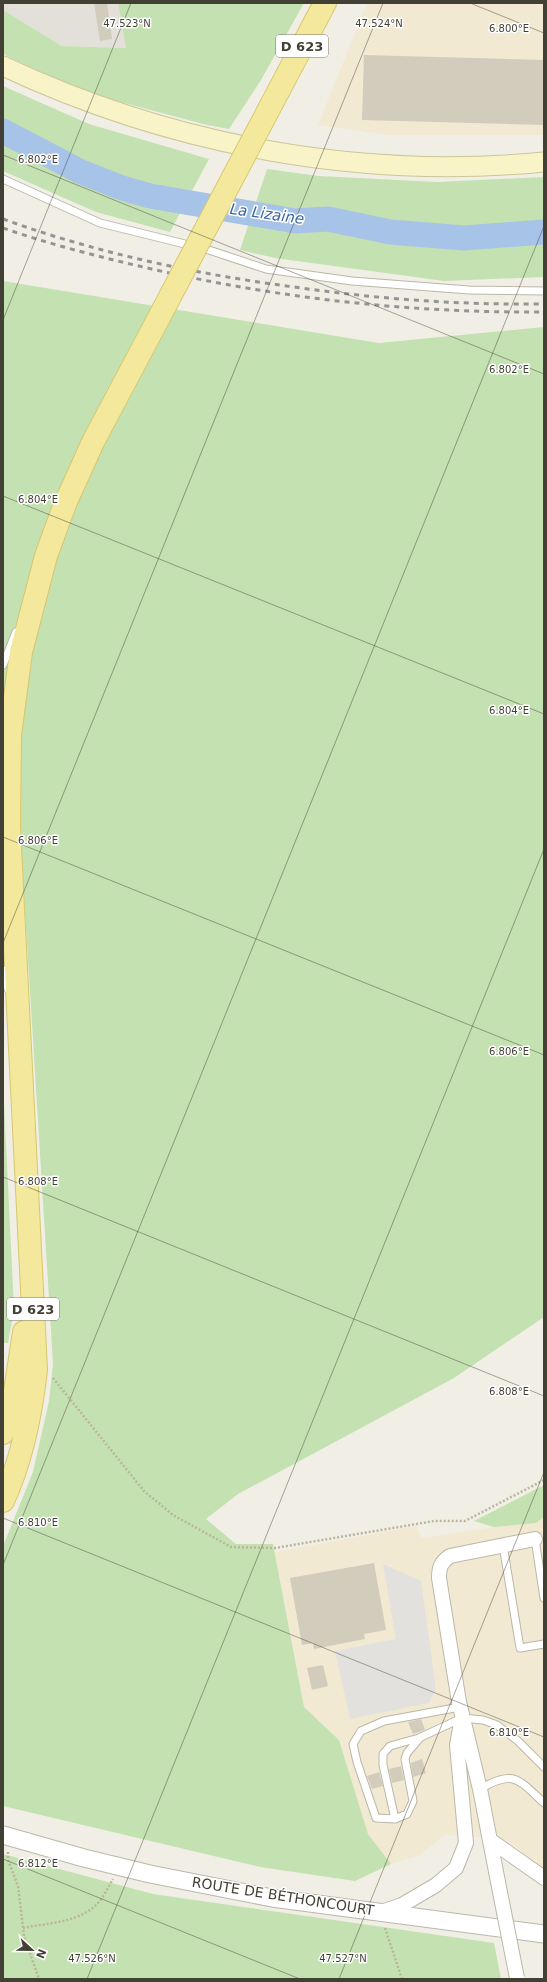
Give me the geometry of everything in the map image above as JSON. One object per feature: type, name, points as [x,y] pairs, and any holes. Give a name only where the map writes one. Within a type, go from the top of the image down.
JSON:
[{"type":"main road","name":"D 623","points":[[3,1501],[15,1476],[32,1407],[36,1370],[10,827],[10,735],[21,652],[46,556],[65,504],[93,442],[325,3]]},
{"type":"main road","points":[[3,66],[89,103],[186,133],[238,146],[312,158],[395,166],[486,167],[544,162]]},
{"type":"main road","name":"D 623","points":[[3,1433],[12,1404],[20,1362],[26,1313],[30,1249]]},
{"type":"street","points":[[517,1978],[480,1789],[461,1713],[439,1578],[439,1567],[450,1556],[535,1539]]},
{"type":"street","points":[[381,1917],[436,1885],[456,1868],[466,1843],[457,1745],[461,1713]]},
{"type":"street","points":[[490,1840],[544,1878]]},
{"type":"street","name":"ROUTE DE BÉTHONCOURT","points":[[6,1841],[120,1867],[272,1898],[381,1917],[544,1934]]},
{"type":"lane","points":[[3,179],[100,223],[209,250],[266,269],[352,281],[469,290],[544,290]]},
{"type":"lane","points":[[3,665],[46,556]]},
{"type":"lane","points":[[3,970],[19,1032]]},
{"type":"lane","points":[[535,1539],[544,1598]]},
{"type":"lane","points":[[503,1545],[520,1648],[544,1644]]},
{"type":"lane","points":[[419,1738],[407,1753],[405,1759],[413,1801],[407,1814],[395,1819],[376,1818],[357,1762],[353,1744],[361,1731],[384,1721],[461,1713],[497,1725],[518,1741],[544,1767]]},
{"type":"lane","points":[[395,1819],[383,1766],[383,1754],[390,1746],[419,1738],[461,1713]]},
{"type":"lane","points":[[480,1789],[498,1778],[510,1777],[522,1782],[544,1803]]},
{"type":"path","points":[[36,1370],[53,1378],[144,1491],[173,1515],[231,1547],[275,1548],[434,1521],[465,1521],[544,1480]]},
{"type":"path","points":[[6,1841],[8,1860],[18,1886],[23,1928],[39,1979]]},
{"type":"path","points":[[23,1928],[65,1920],[83,1914],[102,1898],[120,1867]]},
{"type":"path","points":[[381,1917],[402,1979]]},
{"type":"shaded area","points":[[3,3],[118,3],[126,48],[62,46],[3,10]]},
{"type":"shaded area","points":[[367,3],[544,3],[544,135],[387,135],[318,125]]},
{"type":"shaded area","points":[[544,1517],[544,1868],[505,1839],[445,1835],[419,1856],[391,1864],[368,1834],[339,1740],[304,1707],[275,1552],[416,1526],[422,1538],[494,1527],[536,1523]]},
{"type":"shaded area","points":[[383,1564],[421,1581],[436,1689],[429,1703],[350,1719],[335,1651],[396,1639]]},
{"type":"green space","points":[[118,3],[304,3],[261,80],[229,129],[207,125],[94,95],[3,54],[3,10],[62,46],[126,48]]},
{"type":"green space","points":[[3,86],[89,124],[209,159],[170,232],[96,212],[3,171]]},
{"type":"green space","points":[[267,169],[319,176],[437,182],[544,177],[544,277],[444,281],[275,258],[240,250]]},
{"type":"green space","points":[[3,281],[379,343],[544,327],[544,1317],[454,1378],[238,1494],[206,1519],[236,1544],[273,1544],[304,1707],[339,1740],[368,1834],[391,1864],[355,1881],[260,1867],[3,1806],[3,1546],[33,1472],[49,1401],[53,1364],[20,830],[3,829]]},
{"type":"green space","points":[[3,1082],[14,1309],[8,1343],[3,1343]]},
{"type":"green space","points":[[544,1485],[544,1517],[536,1523],[494,1527],[474,1521]]},
{"type":"green space","points":[[3,1854],[153,1894],[494,1943],[501,1979],[3,1979]]},
{"type":"building","points":[[94,3],[107,3],[112,39],[100,41]]},
{"type":"building","points":[[364,55],[544,60],[544,125],[362,120]]},
{"type":"building","points":[[374,1563],[386,1630],[364,1634],[365,1639],[314,1649],[313,1643],[302,1645],[290,1578]]},
{"type":"building","points":[[323,1665],[328,1686],[312,1690],[307,1668]]},
{"type":"building","points":[[421,1719],[425,1730],[413,1734],[408,1722]]},
{"type":"building","points":[[422,1759],[426,1773],[413,1777],[411,1763]]},
{"type":"building","points":[[401,1766],[404,1780],[392,1783],[389,1769]]},
{"type":"building","points":[[379,1772],[383,1786],[372,1789],[367,1776]]},
{"type":"waterway","name":"La Lizaine","points":[[3,131],[79,171],[122,188],[150,196],[295,221],[328,219],[390,232],[464,238],[544,232]]},
{"type":"railway","points":[[3,219],[110,252],[183,269],[257,282],[357,295],[419,300],[544,304]]},
{"type":"railway","points":[[3,228],[108,259],[193,278],[292,295],[342,302],[443,310],[544,312]]}]
